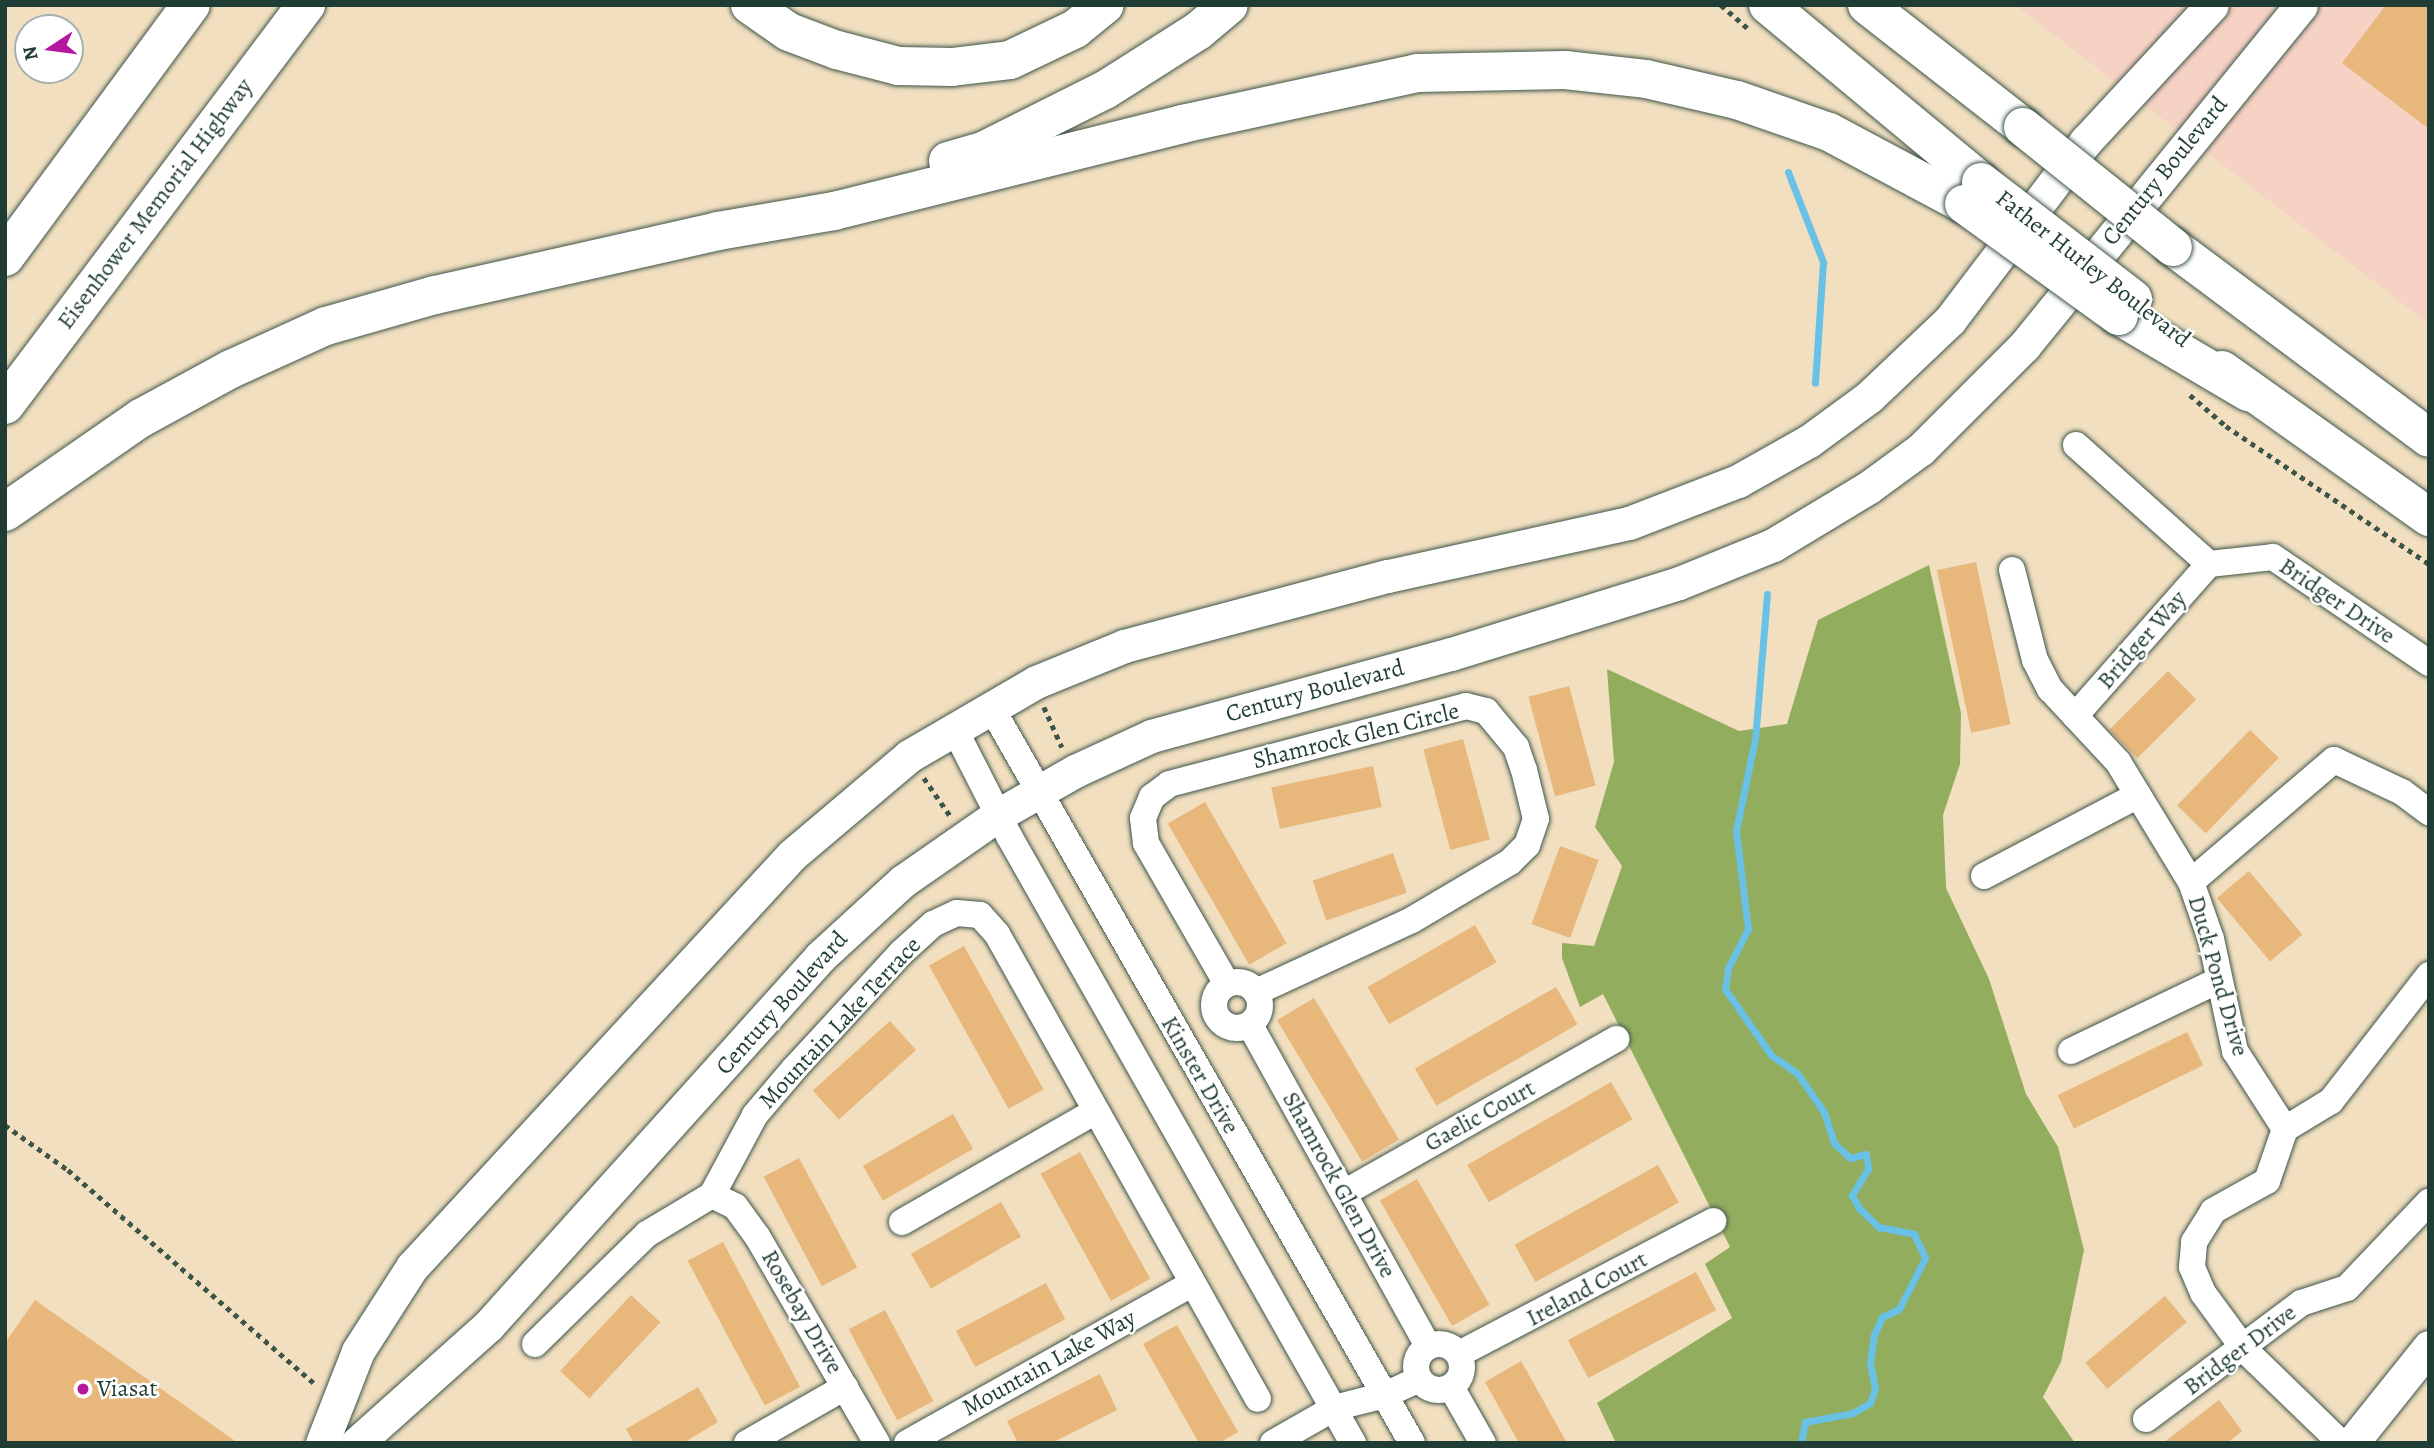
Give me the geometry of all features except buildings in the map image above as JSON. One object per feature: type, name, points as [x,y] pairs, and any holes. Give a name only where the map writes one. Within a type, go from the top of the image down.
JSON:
[{"type":"main road","points":[[15,244],[46,163],[163,5]]},
{"type":"main road","points":[[15,244],[191,5]]},
{"type":"main road","name":"Eisenhower Memorial Highway","points":[[5,405],[306,5]]},
{"type":"main road","points":[[750,5],[789,32],[837,50],[898,66],[952,66],[1010,60],[1075,29],[1105,5]]},
{"type":"main road","points":[[718,231],[983,151],[1105,90],[1198,31],[1229,5]]},
{"type":"main road","name":"Father Hurley Boulevard","points":[[1768,5],[1973,193]]},
{"type":"main road","points":[[1867,5],[2173,247],[2429,438]]},
{"type":"main road","points":[[5,512],[141,418],[231,369],[326,326],[435,295],[718,231],[834,211],[1182,124],[1418,73],[1565,70],[1646,79],[1737,100],[1829,132],[1973,193],[2126,307],[2429,517]]},
{"type":"street","points":[[322,1443],[358,1351],[384,1308],[457,1216],[792,855],[909,756],[1036,682],[1125,646],[1258,609],[1629,523],[1701,498],[1774,461],[1869,397],[1935,336],[2086,141],[2212,5]]},
{"type":"street","name":"Century Boulevard","points":[[356,1443],[488,1326],[820,957],[903,881],[998,815],[1040,789],[1151,736],[1451,654],[1679,583],[1773,545],[1869,487],[1921,449],[2024,345],[2301,5]]},
{"type":"street","points":[[2076,445],[2209,564]]},
{"type":"street","name":"Bridger Drive","points":[[2209,564],[2273,557],[2429,663]]},
{"type":"street","name":"Bridger Way","points":[[2076,716],[2209,564]]},
{"type":"street","name":"Duck Pond Drive","points":[[2012,570],[2035,660],[2050,688],[2118,762],[2192,882],[2211,939],[2217,981],[2235,1051],[2285,1129]]},
{"type":"street","name":"Shamrock Glen Circle","points":[[1227,984],[1146,843],[1143,818],[1152,797],[1169,784],[1466,706],[1486,710],[1516,747],[1524,770],[1536,819],[1527,845],[1510,862],[1412,920],[1256,992]]},
{"type":"street","name":"Kinster Drive","points":[[990,707],[1040,789],[1178,1039],[1412,1443]]},
{"type":"street","name":"Kinster Drive","points":[[954,728],[998,815],[1334,1408],[1348,1441]]},
{"type":"street","points":[[2192,882],[2334,760],[2402,792],[2429,812]]},
{"type":"street","points":[[1984,876],[2138,795]]},
{"type":"street","name":"Mountain Lake Terrace","points":[[712,1195],[755,1115],[901,953],[933,924],[957,913],[980,915],[997,934],[1094,1112],[1258,1399]]},
{"type":"street","points":[[2341,1443],[2244,1349],[2203,1293],[2192,1267],[2194,1242],[2213,1211],[2267,1181],[2285,1129],[2331,1101],[2429,975]]},
{"type":"street","points":[[2071,1051],[2217,981]]},
{"type":"street","points":[[1245,983],[1256,992],[1261,1007],[1250,1025],[1234,1029],[1217,1017],[1215,998],[1227,984],[1245,983]]},
{"type":"street","points":[[1178,1039],[1217,1017]]},
{"type":"street","name":"Shamrock Glen Drive","points":[[1250,1025],[1428,1346]]},
{"type":"street","name":"Gaelic Court","points":[[1344,1193],[1616,1039]]},
{"type":"street","points":[[902,1222],[1094,1112]]},
{"type":"street","points":[[535,1344],[647,1234],[712,1195]]},
{"type":"street","name":"Rosebay Drive","points":[[712,1195],[735,1206],[757,1236],[877,1443]]},
{"type":"street","name":"Bridger Drive","points":[[2146,1419],[2244,1349],[2301,1303],[2347,1288],[2429,1202]]},
{"type":"street","name":"Ireland Court","points":[[1459,1354],[1713,1221]]},
{"type":"street","name":"Mountain Lake Way","points":[[907,1443],[1191,1284]]},
{"type":"street","points":[[1447,1344],[1459,1354],[1463,1368],[1451,1387],[1436,1390],[1419,1379],[1417,1359],[1428,1346],[1447,1344]]},
{"type":"street","points":[[2352,1443],[2429,1347]]},
{"type":"street","points":[[1273,1443],[1334,1408],[1385,1395],[1419,1379]]},
{"type":"street","points":[[747,1443],[845,1387]]},
{"type":"street","points":[[1451,1387],[1483,1443]]},
{"type":"street","points":[[1348,1441],[1385,1395]]},
{"type":"path","points":[[2186,392],[2226,426],[2429,564]]},
{"type":"path","points":[[1036,682],[1075,771]]},
{"type":"path","points":[[909,756],[965,836]]},
{"type":"path","points":[[5,1125],[68,1170],[309,1383],[341,1392]]},
{"type":"shaded area","points":[[2015,5],[2429,5],[2429,324]]},
{"type":"green space","points":[[1929,565],[1961,713],[1960,764],[1943,815],[1946,888],[1989,979],[2026,1094],[2058,1147],[2084,1250],[2061,1362],[2043,1397],[2075,1443],[1616,1443],[1597,1403],[1732,1318],[1705,1264],[1730,1247],[1603,994],[1580,1007],[1562,958],[1562,943],[1594,946],[1622,866],[1595,827],[1614,762],[1607,669],[1739,731],[1787,724],[1818,620]]},
{"type":"waterway","points":[[1788,172],[1823,262],[1815,383]]},
{"type":"waterway","points":[[1767,594],[1755,739],[1736,831],[1748,929],[1728,968],[1725,989],[1771,1055],[1797,1073],[1824,1112],[1834,1143],[1850,1158],[1866,1154],[1868,1169],[1852,1195],[1859,1208],[1879,1227],[1914,1234],[1925,1258],[1899,1309],[1882,1317],[1874,1335],[1870,1363],[1875,1389],[1870,1403],[1853,1413],[1805,1422],[1801,1443]]},
{"type":"place","name":"Viasat","points":[[83,1389]]}]
